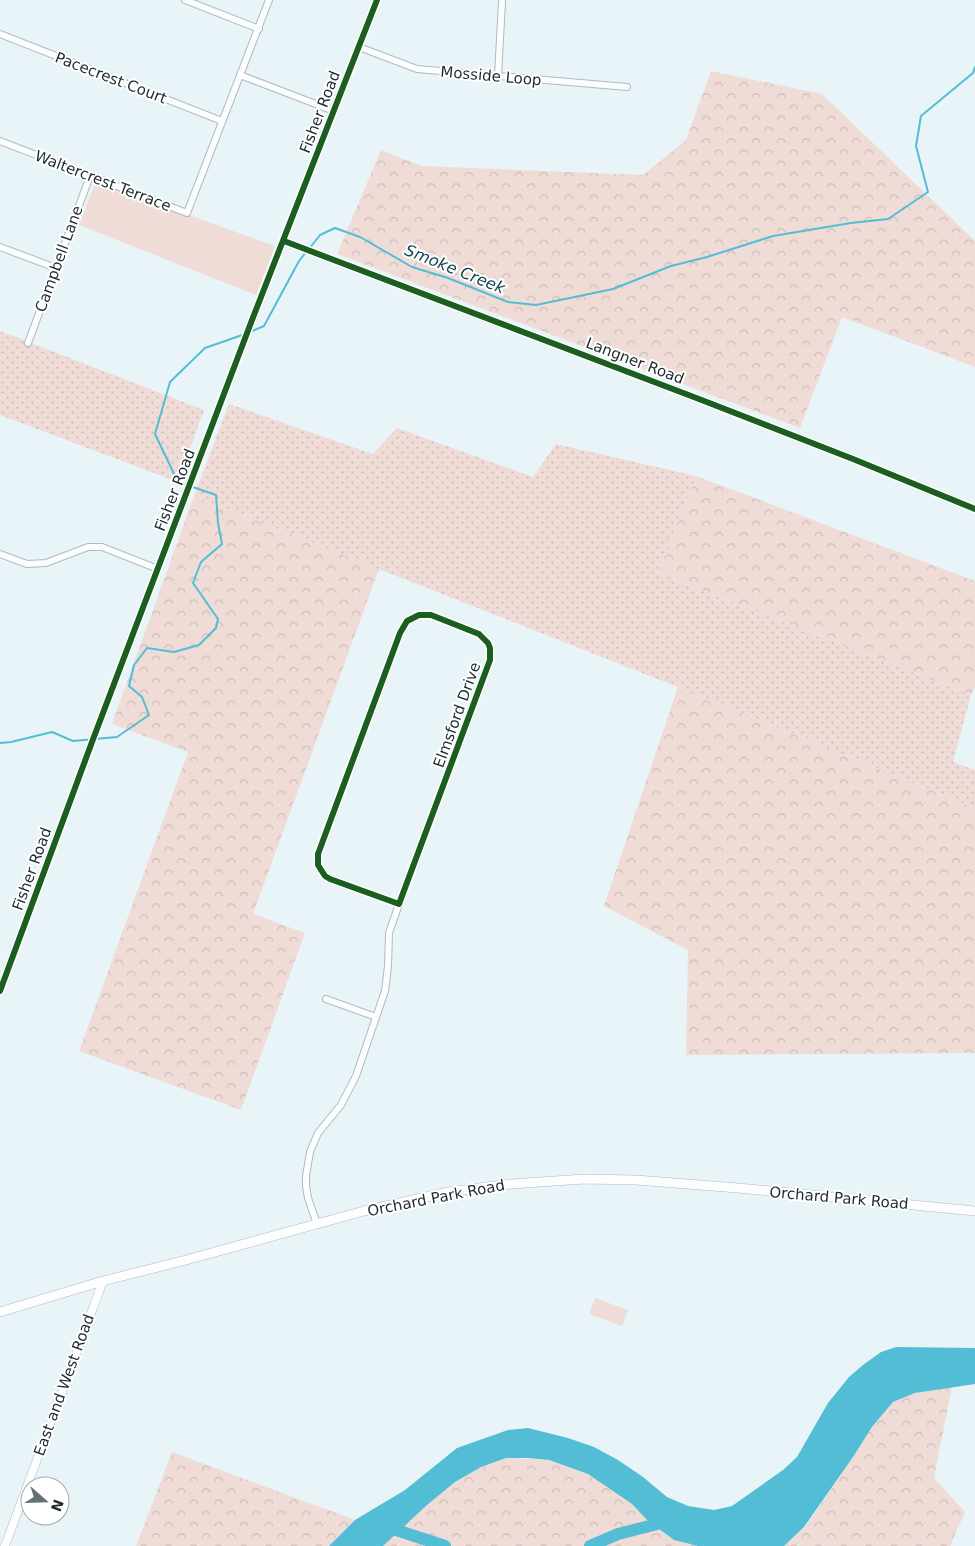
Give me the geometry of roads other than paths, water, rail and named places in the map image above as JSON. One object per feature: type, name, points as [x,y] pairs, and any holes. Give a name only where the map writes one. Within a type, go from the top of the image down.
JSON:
[{"type":"main road","name":"Orchard Park Road","points":[[0,1312],[103,1281],[364,1211],[469,1189],[511,1184],[584,1179],[662,1182],[975,1211]]},
{"type":"street","points":[[185,0],[259,28]]},
{"type":"street","points":[[222,121],[269,0]]},
{"type":"street","name":"Fisher Road","points":[[0,990],[252,320],[377,0]]},
{"type":"street","points":[[498,76],[502,2]]},
{"type":"street","name":"Pacecrest Court","points":[[0,34],[222,121]]},
{"type":"street","name":"Mosside Loop","points":[[359,47],[417,69],[627,87]]},
{"type":"street","points":[[240,75],[334,111]]},
{"type":"street","name":"Waltercrest Terrace","points":[[0,140],[187,213],[222,121]]},
{"type":"street","name":"Campbell Lane","points":[[28,343],[90,176]]},
{"type":"street","name":"Langner Road","points":[[284,240],[735,413],[975,509]]},
{"type":"street","points":[[0,247],[56,268]]},
{"type":"street","points":[[0,554],[27,564],[46,564],[88,547],[102,547],[158,569]]},
{"type":"street","name":"Elmsford Drive","points":[[317,1224],[306,1186],[310,1152],[318,1133],[341,1105],[350,1091],[356,1076],[387,980],[389,933],[491,655],[488,642],[479,634],[431,615],[407,621],[400,633],[317,860],[320,871],[330,879],[399,904]]},
{"type":"street","points":[[326,999],[376,1017]]},
{"type":"street","name":"East and West Road","points":[[5,1546],[103,1281]]},
{"type":"water","points":[[896,1347],[975,1348],[975,1384],[915,1393],[893,1402],[872,1427],[804,1527],[784,1546],[698,1546],[674,1540],[647,1520],[632,1504],[588,1474],[549,1460],[506,1458],[481,1467],[455,1482],[383,1546],[329,1546],[355,1520],[405,1490],[457,1448],[508,1430],[528,1428],[594,1447],[643,1477],[667,1497],[688,1506],[714,1510],[732,1506],[783,1470],[797,1457],[828,1403],[849,1377],[881,1352]]},
{"type":"waterway","name":"Smoke Creek","points":[[309,249],[320,235],[335,228],[360,237],[412,267],[448,278],[508,302],[536,305],[613,289],[671,266],[707,257],[773,236],[888,219],[928,192],[916,146],[921,116],[973,73],[975,67]]},
{"type":"waterway","name":"Smoke Creek","points":[[250,332],[264,326],[299,261],[306,252]]},
{"type":"waterway","name":"Smoke Creek","points":[[0,743],[52,732],[73,741],[117,737],[149,715],[142,697],[129,686],[134,665],[147,648],[174,652],[199,645],[216,628],[218,619],[193,583],[201,562],[222,544],[216,495],[178,482],[155,434],[170,382],[205,348],[245,334]]},
{"type":"waterway","points":[[590,1546],[618,1534],[665,1522]]},
{"type":"waterway","points":[[384,1526],[445,1546]]}]
